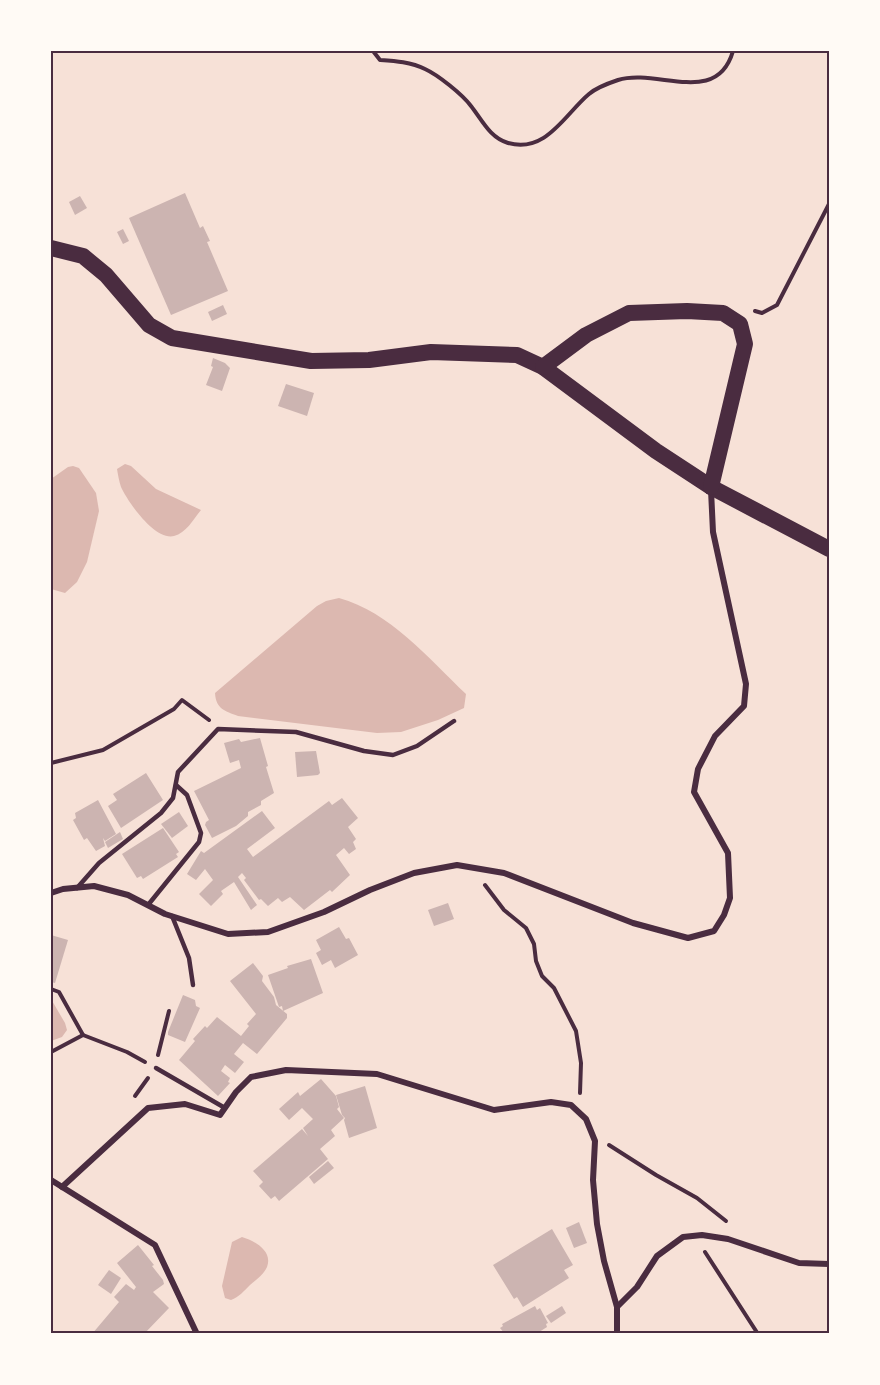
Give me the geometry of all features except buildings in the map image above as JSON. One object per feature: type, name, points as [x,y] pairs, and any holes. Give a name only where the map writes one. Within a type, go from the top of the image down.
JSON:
[{"type":"highway","points":[[51,248],[83,256],[106,275],[149,325],[172,338],[311,361],[339,362],[431,352],[517,355],[543,367],[656,451],[711,487],[829,549]]},
{"type":"highway","points":[[543,367],[586,335],[629,313],[687,311],[723,313],[740,324],[745,344],[711,487]]},
{"type":"street","points":[[51,893],[63,889],[94,886],[128,895],[172,915],[228,934],[268,932],[324,912],[370,890],[414,873],[457,865],[504,873],[633,923],[688,938],[714,931],[724,915],[730,898],[728,853],[694,792],[698,769],[715,736],[744,706],[746,684],[713,532],[711,487]]},
{"type":"street","points":[[62,1187],[148,1108],[184,1104],[220,1115],[236,1092],[252,1077],[286,1070],[377,1074],[494,1110],[551,1102],[571,1105],[586,1119],[595,1142],[593,1180],[597,1224],[604,1261],[617,1307],[617,1334]]},
{"type":"street","points":[[51,1180],[155,1245],[197,1334]]},
{"type":"street","points":[[617,1307],[638,1287],[657,1256],[683,1237],[728,1239],[800,1263],[829,1264]]},
{"type":"lane","points":[[77,888],[99,863],[161,813],[173,798],[178,772],[218,729],[296,732],[364,751],[393,755],[417,746],[454,721]]},
{"type":"lane","points":[[148,905],[200,842],[201,833],[187,795],[176,785]]},
{"type":"lane","points":[[172,915],[189,958],[193,985]]},
{"type":"lane","points":[[156,1068],[225,1108]]},
{"type":"path","points":[[373,51],[380,60],[405,63],[425,69],[469,103],[495,137],[509,143],[524,145],[541,141],[590,93],[599,88],[635,77],[698,84],[717,77],[730,63],[733,51]]},
{"type":"path","points":[[731,318],[743,306],[762,313],[777,305],[829,204]]},
{"type":"path","points":[[51,763],[103,750],[174,709],[182,700],[218,729]]},
{"type":"path","points":[[473,868],[504,910],[526,928],[534,944],[536,961],[542,976],[554,988],[576,1031],[581,1063],[578,1112]]},
{"type":"path","points":[[51,989],[59,992],[84,1035],[127,1052],[156,1068],[169,1011]]},
{"type":"path","points":[[51,1052],[84,1035]]},
{"type":"path","points":[[593,1137],[616,1148],[656,1175],[697,1198],[736,1230],[744,1245]]},
{"type":"path","points":[[694,1236],[759,1334]]},
{"type":"shaded area","points":[[125,464],[131,466],[156,489],[201,510],[186,529],[174,536],[167,536],[159,533],[143,519],[121,487],[117,469]]},
{"type":"shaded area","points":[[73,466],[79,468],[96,493],[99,511],[87,562],[77,582],[65,593],[51,589],[51,479]]},
{"type":"shaded area","points":[[339,598],[375,614],[423,651],[466,694],[464,708],[438,720],[401,732],[377,733],[238,716],[219,706],[215,693],[317,606]]},
{"type":"shaded area","points":[[51,999],[67,1030],[62,1037],[51,1041]]},
{"type":"shaded area","points":[[242,1237],[262,1248],[267,1256],[267,1267],[241,1294],[231,1300],[225,1298],[222,1286],[232,1242]]}]
